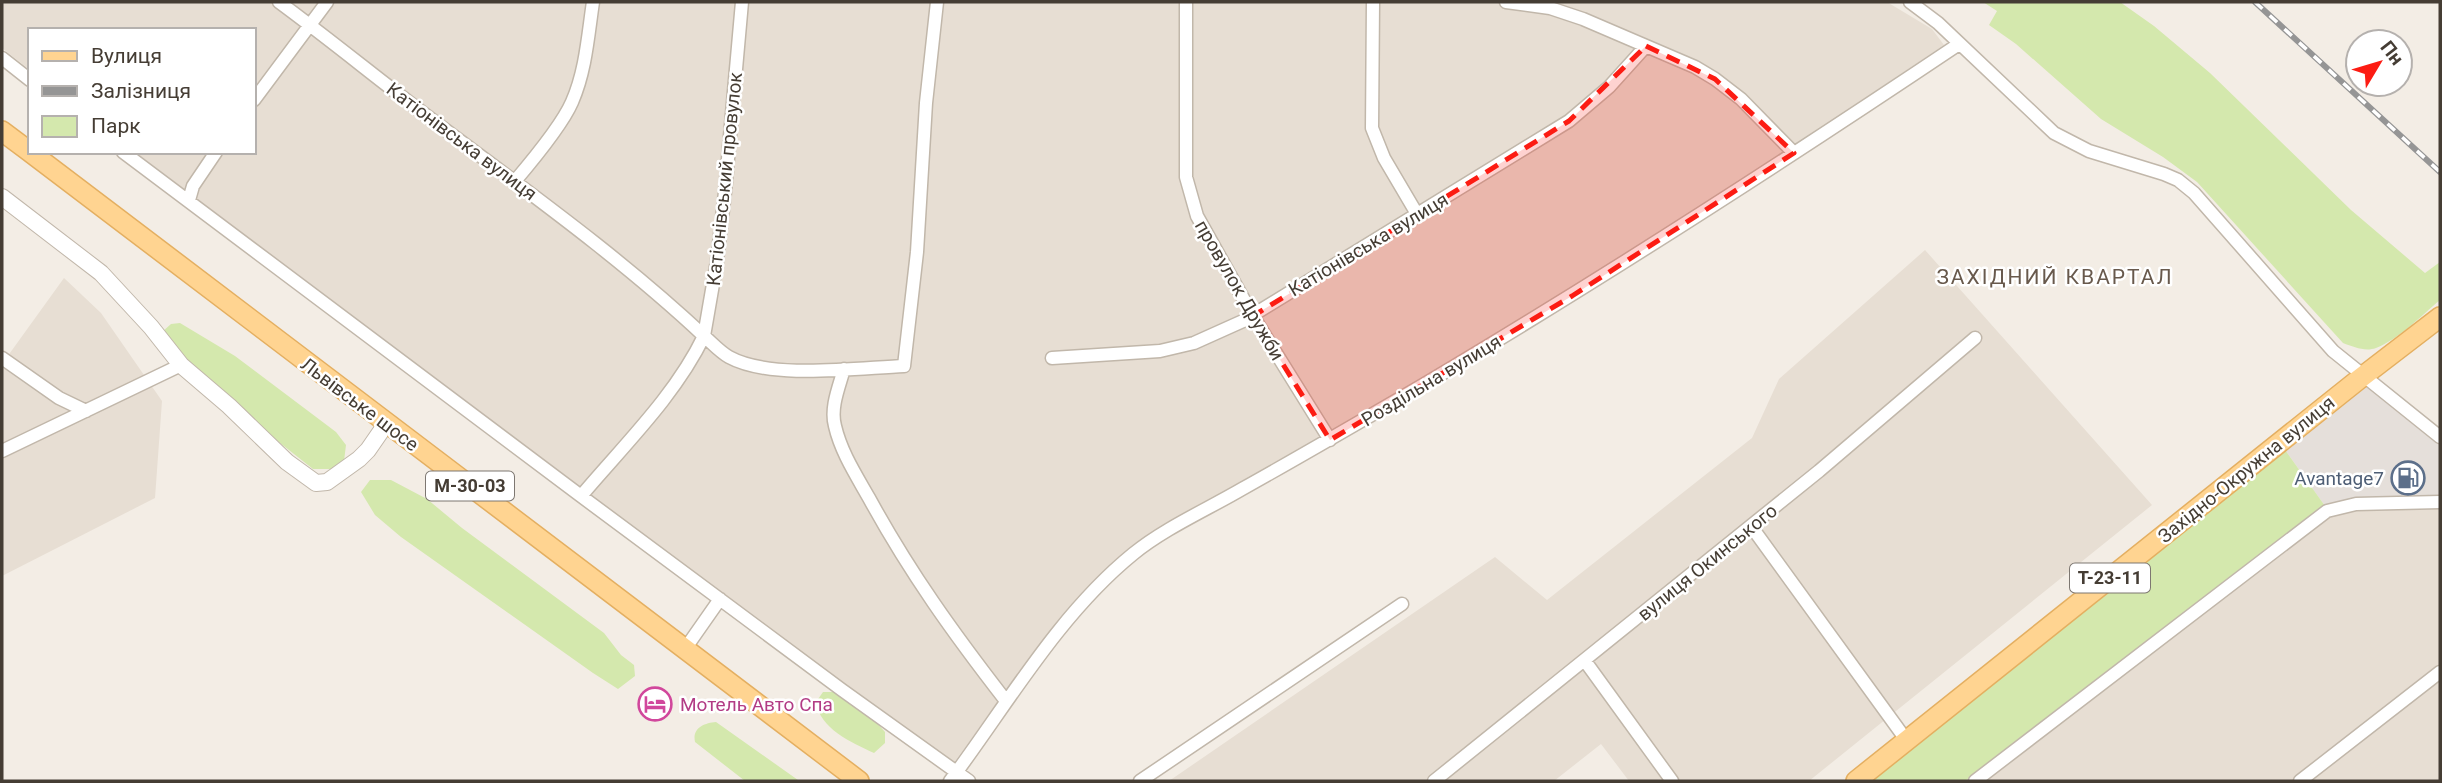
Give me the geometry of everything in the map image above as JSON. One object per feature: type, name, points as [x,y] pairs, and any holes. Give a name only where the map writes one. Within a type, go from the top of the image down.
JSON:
[{"type":"main road","name":"Львівське шосе","points":[[2,131],[28,150]]},
{"type":"main road","name":"Львівське шосе","points":[[33,154],[852,779]]},
{"type":"main road","name":"Західно-Окружна вулиця","points":[[1856,781],[2363,375],[2440,317]]},
{"type":"street","name":"Катіонівська вулиця","points":[[279,2],[515,181],[643,283],[728,357],[747,365],[797,370],[904,366],[917,252],[926,103],[937,2]]},
{"type":"street","points":[[256,97],[327,2]]},
{"type":"street","points":[[515,181],[571,105],[582,69],[593,2]]},
{"type":"street","name":"провулок Дружби","points":[[1186,2],[1186,177],[1197,216],[1253,316],[1330,440]]},
{"type":"street","points":[[1373,2],[1372,128],[1384,158],[1417,214]]},
{"type":"street","points":[[1506,2],[1550,8],[1583,19],[1695,67],[1741,99],[1794,153]]},
{"type":"street","points":[[1910,2],[1938,23],[2054,133],[2089,151],[2164,174],[2178,180],[2194,193],[2333,351],[2440,437]]},
{"type":"street","name":"Катіонівський провулок","points":[[581,496],[673,386],[692,361],[704,336],[717,261],[742,4]]},
{"type":"street","name":"Роздільна вулиця","points":[[953,777],[1006,701],[1080,605],[1133,554],[1171,529],[1330,440],[1572,296],[1959,44]]},
{"type":"street","name":"Катіонівська вулиця","points":[[1052,358],[1160,352],[1194,343],[1253,316],[1569,121],[1609,88],[1646,46]]},
{"type":"street","points":[[2,58],[28,78]]},
{"type":"street","points":[[126,154],[953,777],[969,781]]},
{"type":"street","points":[[189,200],[192,186],[215,154]]},
{"type":"street","points":[[2,197],[101,273],[152,327],[181,365],[229,406],[287,462],[316,483],[327,482],[355,461],[368,450],[386,424]]},
{"type":"street","name":"вулиця Окинського","points":[[1434,781],[1751,526],[1975,338]]},
{"type":"street","points":[[2,358],[59,398],[86,411]]},
{"type":"street","points":[[2,451],[181,365]]},
{"type":"street","points":[[844,369],[834,407],[834,424],[843,451],[913,576],[943,620],[1006,701]]},
{"type":"street","points":[[1981,779],[2327,511],[2356,504],[2440,502]]},
{"type":"street","points":[[1751,526],[1907,741]]},
{"type":"street","points":[[685,649],[720,599]]},
{"type":"street","points":[[1140,781],[1402,604]]},
{"type":"street","points":[[1585,661],[1672,781]]},
{"type":"street","points":[[2300,781],[2440,672]]},
{"type":"highlighted area","points":[[1646,46],[1715,79],[1794,153],[1572,296],[1330,440],[1253,316],[1569,121]]},
{"type":"shaded area","points":[[2,2],[1887,2],[1932,29],[1944,45],[1657,238],[1333,431],[1134,544],[1058,620],[953,764],[590,498],[138,154],[256,154],[256,28],[28,28],[28,68],[2,48]]},
{"type":"shaded area","points":[[1925,250],[2152,505],[1809,781],[1629,781],[1601,744],[1554,781],[1169,781],[1495,557],[1547,600],[1752,438],[1779,379]]},
{"type":"shaded area","points":[[64,278],[101,313],[162,401],[155,498],[2,576],[2,364]]},
{"type":"shaded area","points":[[2364,382],[2440,443],[2440,497],[2325,506],[2283,447]]},
{"type":"shaded area","points":[[2440,497],[2440,781],[1965,781],[2325,506]]},
{"type":"green space","points":[[1983,2],[2120,2],[2154,26],[2210,73],[2351,210],[2425,273],[2440,262],[2440,300],[2401,333],[2376,348],[2364,349],[2343,343],[2197,182],[2163,157],[2101,119],[2016,44],[1989,25],[1997,11]]},
{"type":"green space","points":[[180,323],[235,356],[336,432],[346,445],[344,461],[332,469],[313,469],[213,390],[162,332],[171,324]]},
{"type":"green space","points":[[2283,447],[2325,506],[1965,781],[1866,781]]},
{"type":"green space","points":[[370,480],[391,480],[427,499],[604,633],[621,655],[634,665],[635,676],[618,689],[401,537],[375,515],[361,492]]},
{"type":"green space","points":[[823,692],[837,692],[868,713],[885,732],[885,743],[874,753],[838,734],[819,711],[816,702]]},
{"type":"green space","points":[[716,722],[799,781],[745,781],[695,742],[695,733],[700,727]]},
{"type":"railway","points":[[2255,2],[2440,172]]},
{"type":"place","name":"Avantage7","points":[[2408,478]]},
{"type":"place","name":"Мотель Авто Спа","points":[[655,704]]},
{"type":"district","name":"ЗАХІДНИЙ КВАРТАЛ","points":[[2055,277]]}]
